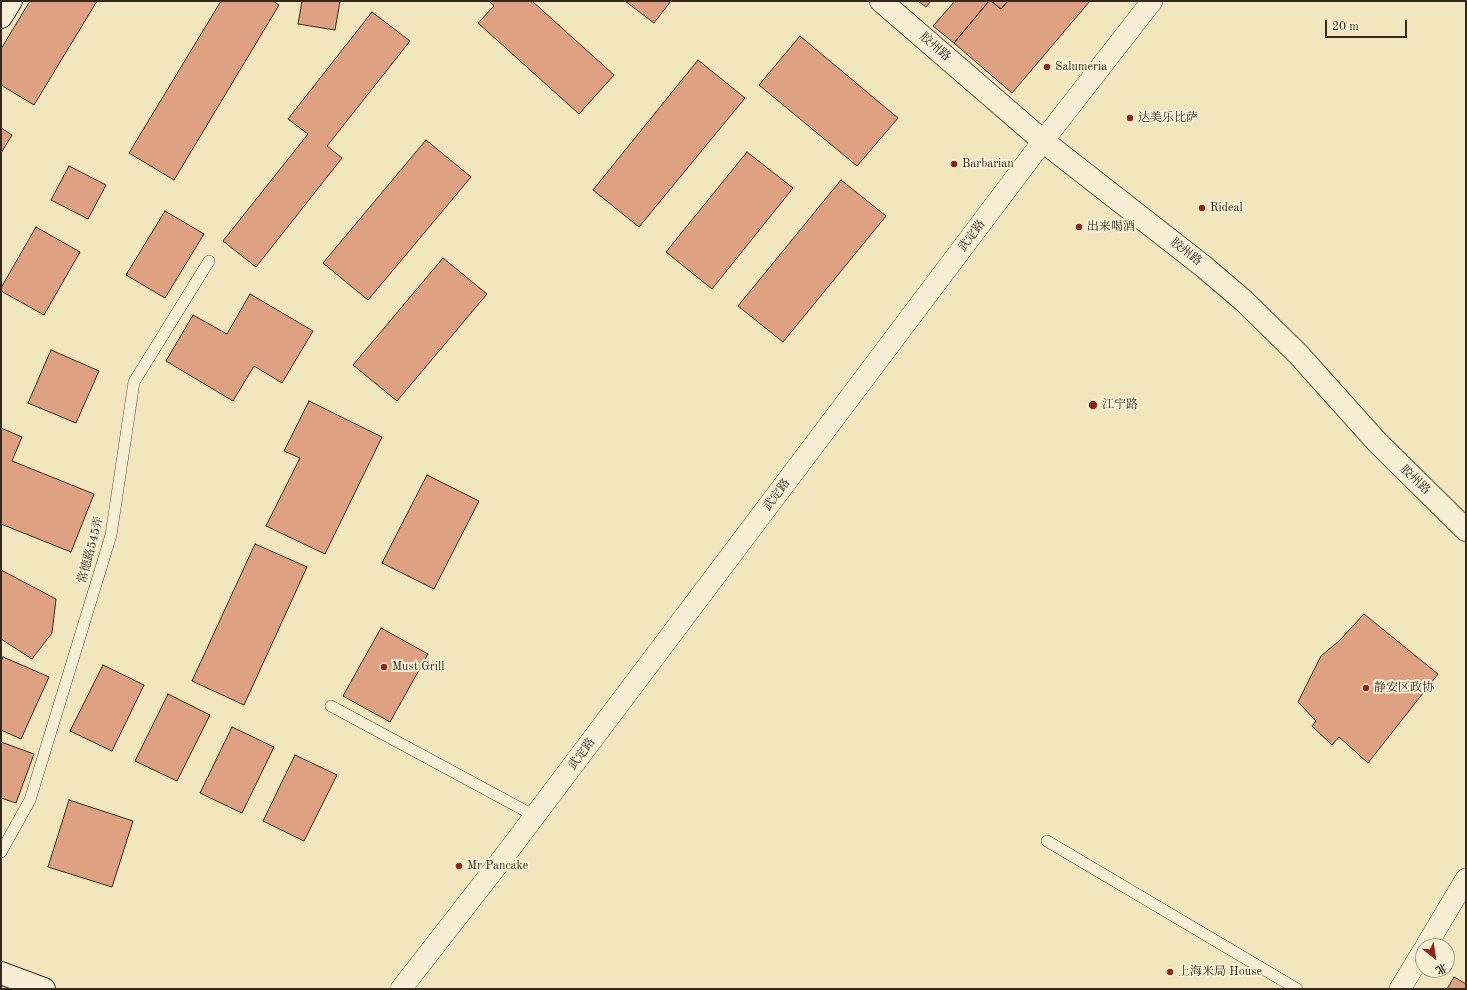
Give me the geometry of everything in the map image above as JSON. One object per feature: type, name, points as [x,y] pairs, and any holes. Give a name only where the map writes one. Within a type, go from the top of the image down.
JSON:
[{"type":"street","points":[[1,17],[11,1]]},
{"type":"street","name":"胶州路","points":[[881,1],[1043,141],[1203,266],[1244,301],[1298,354],[1377,442],[1466,530]]},
{"type":"street","name":"武定路","points":[[401,989],[535,816],[1043,141],[1152,1]]},
{"type":"street","points":[[1431,938],[1466,879]]},
{"type":"street","points":[[1400,989],[1415,964]]},
{"type":"street","points":[[1,974],[44,989]]},
{"type":"lane","name":"常德路545弄","points":[[1,852],[30,800],[111,535],[134,382],[208,261]]},
{"type":"lane","points":[[331,706],[535,816]]},
{"type":"lane","points":[[1047,841],[1297,989]]},
{"type":"building","points":[[30,1],[97,1],[34,105],[1,85],[1,49]]},
{"type":"building","points":[[221,1],[273,1],[279,5],[174,180],[129,153]]},
{"type":"building","points":[[302,1],[340,1],[335,30],[298,24]]},
{"type":"building","points":[[489,1],[532,1],[614,75],[579,114],[478,23],[494,6]]},
{"type":"building","points":[[625,1],[671,1],[654,23]]},
{"type":"building","points":[[918,1],[931,1],[926,7]]},
{"type":"building","points":[[955,1],[989,1],[954,43],[933,26]]},
{"type":"building","points":[[989,1],[1001,9],[1008,1],[1090,1],[1012,93],[954,43]]},
{"type":"building","points":[[991,1],[1008,1],[1001,9]]},
{"type":"building","points":[[372,12],[410,41],[327,146],[342,158],[256,267],[223,241],[308,134],[288,119]]},
{"type":"building","points":[[800,36],[898,118],[857,166],[759,85]]},
{"type":"building","points":[[698,60],[745,98],[639,227],[593,190]]},
{"type":"building","points":[[1,128],[12,135],[1,153]]},
{"type":"building","points":[[426,140],[471,177],[368,300],[323,263]]},
{"type":"building","points":[[747,152],[793,188],[712,289],[666,252]]},
{"type":"building","points":[[69,166],[106,185],[88,219],[51,200]]},
{"type":"building","points":[[841,180],[886,216],[783,342],[738,306]]},
{"type":"building","points":[[165,211],[204,234],[165,298],[126,275]]},
{"type":"building","points":[[36,227],[80,252],[44,315],[1,291],[1,288]]},
{"type":"building","points":[[443,258],[487,294],[397,401],[353,365]]},
{"type":"building","points":[[250,294],[313,331],[282,383],[254,366],[233,401],[166,361],[193,315],[227,334]]},
{"type":"building","points":[[51,350],[99,371],[76,423],[28,403]]},
{"type":"building","points":[[309,401],[382,437],[325,554],[266,526],[300,458],[284,451]]},
{"type":"building","points":[[1,428],[22,437],[12,461],[94,494],[71,552],[1,524]]},
{"type":"building","points":[[427,475],[479,501],[434,589],[382,563]]},
{"type":"building","points":[[255,544],[307,567],[244,705],[192,681]]},
{"type":"building","points":[[1,570],[56,599],[52,633],[32,659],[1,639]]},
{"type":"building","name":"静安区政协","points":[[1364,614],[1438,674],[1368,763],[1339,737],[1332,745],[1312,726],[1316,721],[1298,702],[1321,656],[1339,641]]},
{"type":"building","points":[[381,628],[428,654],[390,722],[343,696]]},
{"type":"building","points":[[3,657],[49,677],[21,739],[1,730],[1,661]]},
{"type":"building","points":[[103,665],[144,685],[112,751],[70,731]]},
{"type":"building","points":[[168,694],[210,715],[177,781],[135,761]]},
{"type":"building","points":[[232,727],[274,747],[242,813],[200,793]]},
{"type":"building","points":[[1,742],[34,754],[16,803],[1,798]]},
{"type":"building","points":[[295,755],[337,775],[304,841],[263,821]]},
{"type":"building","points":[[69,800],[133,821],[112,887],[48,867]]},
{"type":"building","points":[[1453,978],[1466,984],[1466,989],[1447,989]]},
{"type":"place","name":"Salumeria","points":[[1047,67]]},
{"type":"place","name":"达美乐比萨","points":[[1130,118]]},
{"type":"place","name":"Barbarian","points":[[954,164]]},
{"type":"place","name":"Rideal","points":[[1202,208]]},
{"type":"place","name":"出来喝酒","points":[[1079,227]]},
{"type":"place","name":"江宁路","points":[[1093,405]]},
{"type":"place","name":"Must Grill","points":[[384,667]]},
{"type":"place","name":"静安区政协","points":[[1366,688]]},
{"type":"place","name":"Mr Pancake","points":[[459,866]]},
{"type":"place","name":"上海米局 House","points":[[1170,972]]}]
